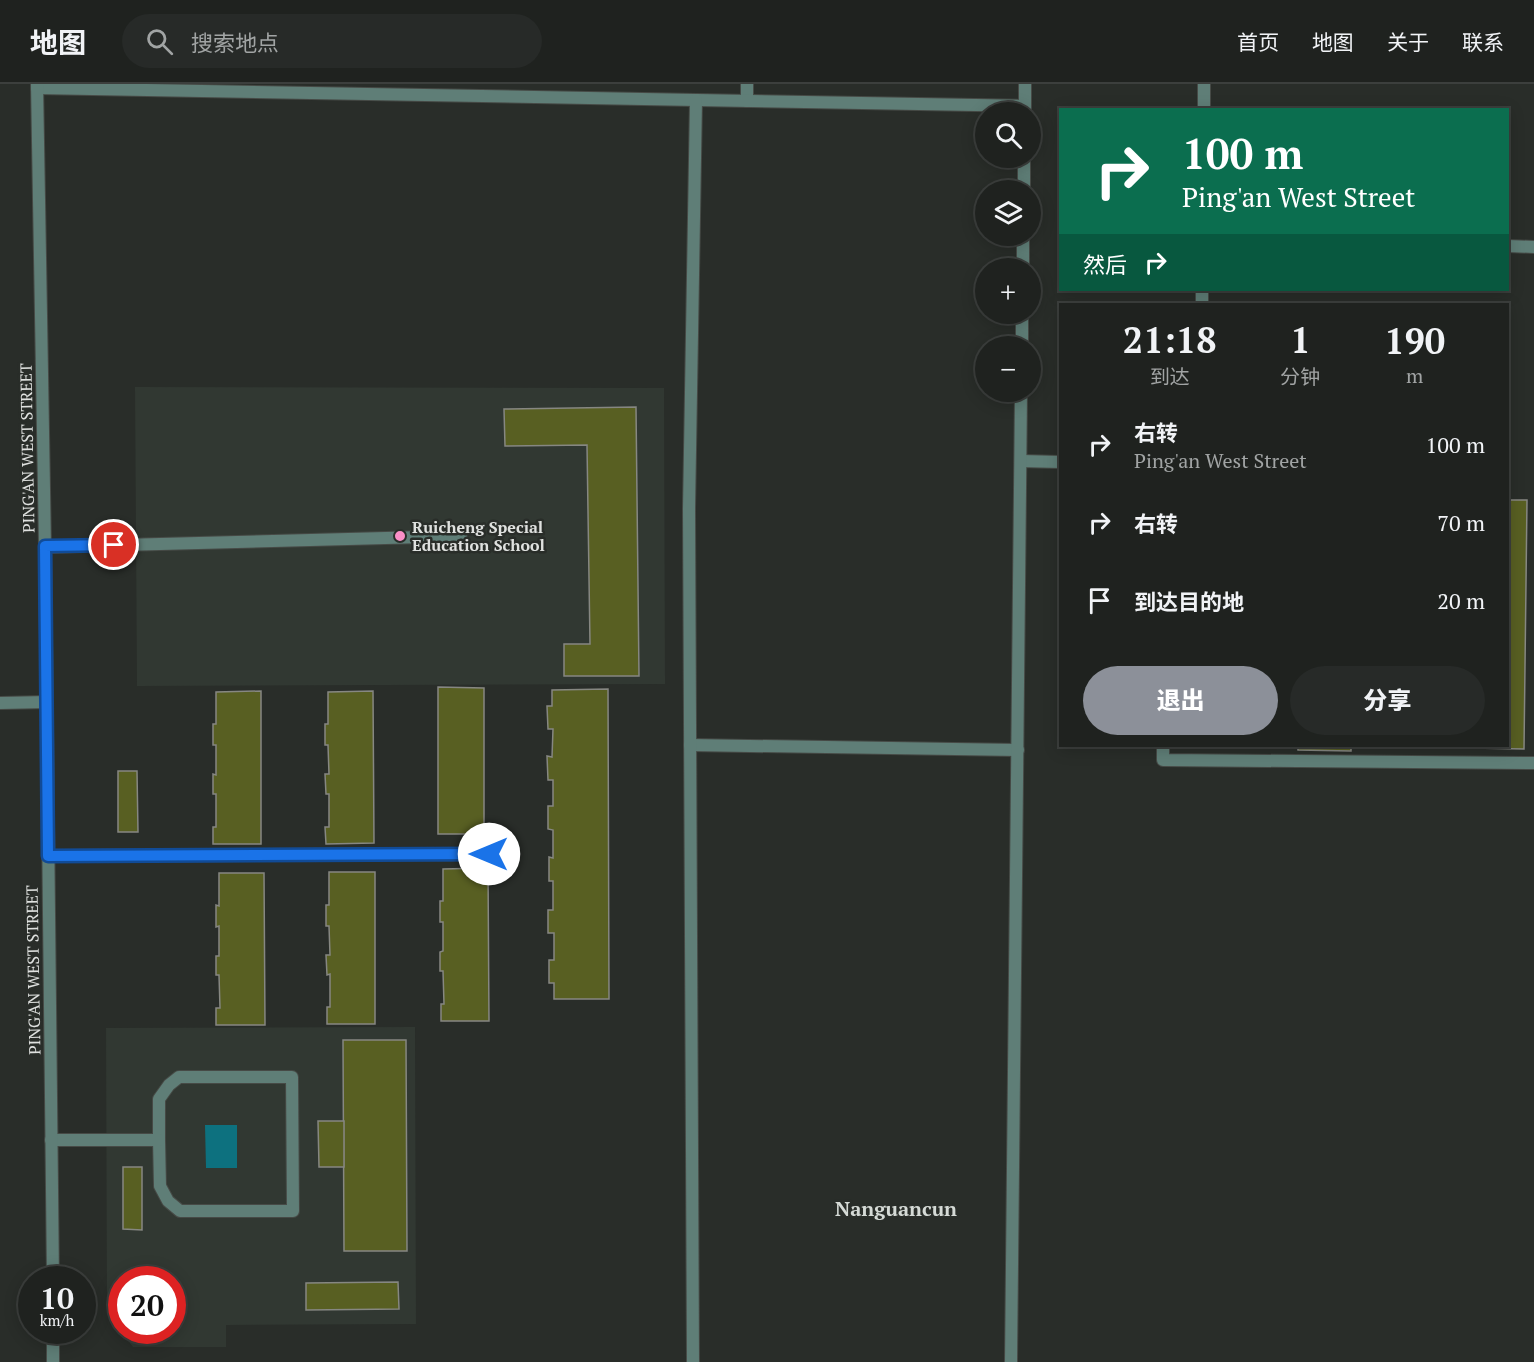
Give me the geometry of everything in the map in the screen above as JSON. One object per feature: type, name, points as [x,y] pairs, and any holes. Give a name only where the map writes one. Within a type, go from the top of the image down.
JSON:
[{"type":"street","points":[[747,84],[747,101]]},
{"type":"street","points":[[1025,84],[1025,102]]},
{"type":"street","points":[[1204,84],[1204,108]]},
{"type":"street","points":[[37,86],[975,108]]},
{"type":"street","name":"PING'AN WEST STREET","points":[[37,86],[47,702],[52,1266]]},
{"type":"street","points":[[693,1362],[689,509],[696,100]]},
{"type":"street","points":[[1509,246],[1534,247]]},
{"type":"street","points":[[1011,1362],[1022,402]]},
{"type":"street","points":[[1021,461],[1059,462]]},
{"type":"street","points":[[45,546],[461,536]]},
{"type":"street","points":[[0,703],[47,702]]},
{"type":"street","points":[[690,745],[1018,750]]},
{"type":"street","points":[[1163,747],[1163,760],[1534,763]]},
{"type":"street","points":[[48,856],[489,854]]},
{"type":"street","points":[[179,1077],[292,1077],[293,1210],[180,1211],[168,1201],[160,1186],[159,1140],[159,1099],[169,1085],[179,1077]]},
{"type":"street","points":[[51,1140],[159,1140]]},
{"type":"street","points":[[53,1344],[53,1362]]},
{"type":"shaded area","name":"Ruicheng Special Education School","points":[[135,387],[664,388],[665,684],[137,686]]},
{"type":"shaded area","points":[[415,1027],[416,1324],[226,1325],[226,1347],[133,1347],[131,1344],[186,1344],[186,1266],[108,1266],[107,1314],[106,1028]]},
{"type":"water","points":[[205,1125],[237,1125],[237,1168],[206,1168]]},
{"type":"building","points":[[636,407],[639,676],[564,676],[564,644],[590,644],[587,445],[505,446],[504,409]]},
{"type":"building","points":[[1509,500],[1527,500],[1524,749],[1472,748],[1509,747]]},
{"type":"building","points":[[438,687],[484,688],[484,834],[438,834]]},
{"type":"building","points":[[608,689],[609,999],[554,999],[554,983],[549,983],[549,960],[554,960],[554,933],[548,933],[548,910],[553,910],[553,881],[549,881],[549,857],[553,858],[553,830],[548,829],[548,806],[553,806],[553,780],[548,780],[547,756],[552,757],[553,729],[548,729],[547,706],[552,706],[552,690]]},
{"type":"building","points":[[261,691],[261,844],[213,844],[213,827],[216,827],[216,794],[213,794],[213,774],[216,775],[216,745],[213,745],[213,724],[216,724],[216,692]]},
{"type":"building","points":[[373,691],[374,843],[326,844],[325,827],[329,827],[329,794],[326,794],[325,774],[329,774],[328,745],[325,745],[325,724],[328,724],[328,692]]},
{"type":"building","points":[[1298,747],[1351,747],[1351,751],[1298,750]]},
{"type":"building","points":[[1385,747],[1434,747],[1434,748]]},
{"type":"building","points":[[118,771],[137,771],[138,832],[118,832]]},
{"type":"building","points":[[488,868],[489,1021],[441,1021],[441,1004],[444,1004],[443,971],[440,971],[440,952],[443,951],[440,901],[443,901],[443,869]]},
{"type":"building","points":[[329,872],[375,872],[375,1024],[327,1024],[327,1007],[330,1007],[330,974],[327,975],[326,955],[330,955],[329,926],[326,926],[326,905],[329,905]]},
{"type":"building","points":[[219,873],[264,873],[265,1025],[216,1025],[216,1008],[220,1008],[219,975],[216,975],[216,956],[219,956],[216,905],[219,906]]},
{"type":"building","points":[[343,1040],[406,1040],[407,1251],[344,1251]]},
{"type":"building","points":[[318,1121],[344,1121],[344,1167],[319,1167]]},
{"type":"building","points":[[123,1167],[142,1167],[142,1230],[123,1229]]},
{"type":"building","points":[[398,1282],[399,1309],[306,1310],[306,1283]]},
{"type":"place","name":"Ruicheng Special Education School","points":[[400,536]]},
{"type":"district","name":"Nanguancun","points":[[896,1209]]},
{"type":"route","points":[[114,545],[45,546],[48,856],[489,854]]}]
